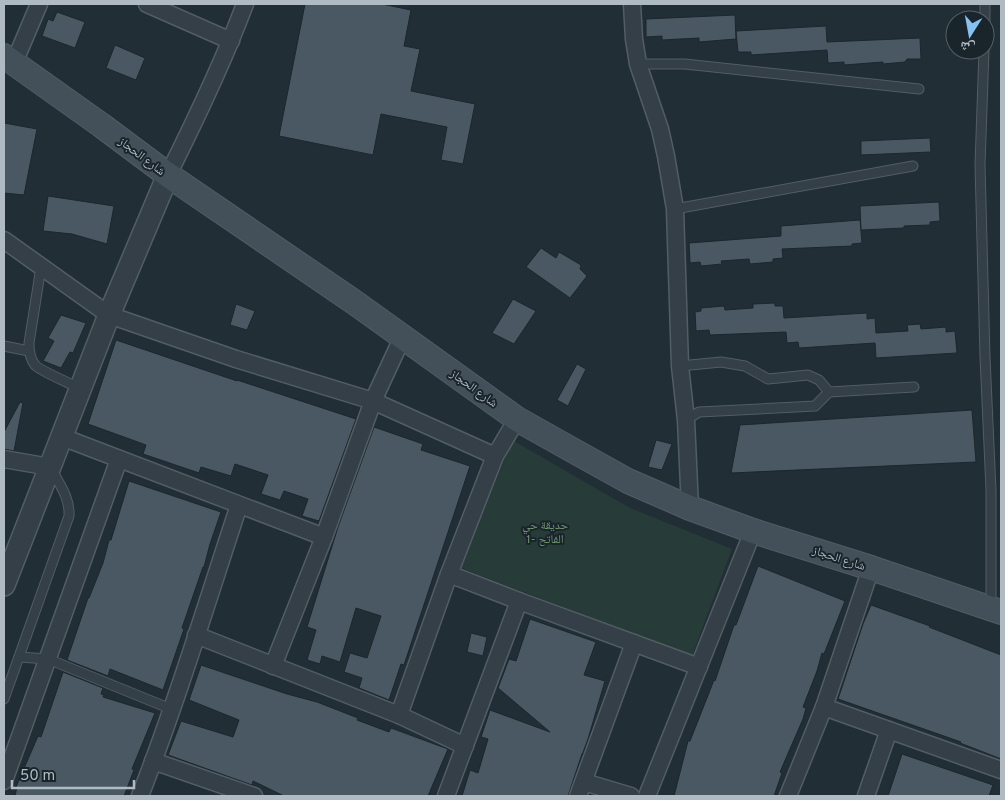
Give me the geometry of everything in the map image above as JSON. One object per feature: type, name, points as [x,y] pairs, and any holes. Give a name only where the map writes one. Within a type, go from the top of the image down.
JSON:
[{"type":"main road","name":"شارع الحجاز","points":[[9,60],[168,175],[403,336],[517,419],[628,481],[690,508],[753,531],[996,610]]},
{"type":"street","points":[[9,60],[39,4]]},
{"type":"street","points":[[147,4],[231,41]]},
{"type":"street","points":[[4,585],[109,315],[168,175],[207,96],[245,4]]},
{"type":"street","points":[[632,4],[638,64],[660,129],[675,209],[680,366],[686,420],[690,508]]},
{"type":"street","points":[[4,240],[109,315],[236,359],[374,401],[495,456]]},
{"type":"street","points":[[273,666],[324,537],[374,401],[403,336]]},
{"type":"street","points":[[399,716],[449,574],[495,456],[517,419]]},
{"type":"street","points":[[62,437],[324,537]]},
{"type":"street","points":[[4,458],[50,467]]},
{"type":"street","points":[[4,781],[119,459]]},
{"type":"street","points":[[140,796],[154,761],[239,505]]},
{"type":"street","points":[[647,796],[753,531]]},
{"type":"street","points":[[788,796],[824,707],[871,568]]},
{"type":"street","points":[[449,574],[699,667]]},
{"type":"street","points":[[446,796],[519,601]]},
{"type":"street","points":[[196,635],[399,716],[464,746]]},
{"type":"street","points":[[631,796],[581,789],[634,643]]},
{"type":"street","points":[[824,707],[1001,770]]},
{"type":"street","points":[[866,796],[889,730]]},
{"type":"street","points":[[154,761],[221,791],[254,796]]},
{"type":"lane","points":[[984,60],[980,165],[985,357],[996,610]]},
{"type":"lane","points":[[638,64],[686,64],[919,89]]},
{"type":"lane","points":[[675,209],[913,166]]},
{"type":"lane","points":[[41,267],[29,351],[36,366],[81,389]]},
{"type":"lane","points":[[4,346],[29,351]]},
{"type":"lane","points":[[680,366],[721,362],[745,366],[768,379],[808,375],[819,380],[829,392]]},
{"type":"lane","points":[[686,420],[699,412],[815,406],[829,392],[914,387]]},
{"type":"lane","points":[[4,699],[69,516],[68,501],[50,467]]},
{"type":"lane","points":[[19,657],[48,659],[171,709]]},
{"type":"green space","name":"حديقة حي الفاتح -1","points":[[512,440],[630,508],[732,549],[692,656],[461,568]]},
{"type":"building","points":[[305,4],[382,4],[411,10],[404,46],[420,49],[411,91],[475,104],[463,164],[441,160],[447,127],[381,114],[373,155],[279,136]]},
{"type":"building","points":[[57,12],[85,22],[75,48],[42,36],[48,19],[53,21]]},
{"type":"building","points":[[735,15],[736,39],[699,42],[699,38],[662,40],[662,36],[646,37],[646,19]]},
{"type":"building","points":[[826,26],[827,42],[920,38],[921,59],[907,59],[905,62],[883,64],[883,62],[844,65],[844,62],[828,63],[827,50],[751,55],[751,52],[738,52],[736,31]]},
{"type":"building","points":[[115,45],[145,58],[136,80],[106,68]]},
{"type":"building","points":[[4,123],[37,129],[24,195],[4,193]]},
{"type":"building","points":[[930,138],[931,152],[861,155],[861,141]]},
{"type":"building","points":[[48,196],[114,206],[107,244],[72,234],[43,231]]},
{"type":"building","points":[[939,202],[940,221],[930,222],[930,225],[861,230],[860,206]]},
{"type":"building","points":[[860,220],[862,243],[852,244],[852,246],[782,249],[783,258],[773,259],[773,262],[750,264],[749,259],[721,261],[722,264],[701,266],[700,262],[690,263],[689,243],[781,236],[781,226]]},
{"type":"building","points":[[541,248],[556,258],[559,252],[581,265],[580,269],[587,276],[570,298],[526,267]]},
{"type":"building","points":[[513,299],[536,311],[514,344],[492,333]]},
{"type":"building","points":[[775,303],[775,306],[783,306],[784,318],[867,313],[867,319],[875,318],[876,333],[908,331],[907,325],[920,324],[921,329],[946,327],[946,332],[955,331],[957,353],[876,358],[875,343],[799,348],[798,342],[787,343],[786,332],[710,335],[709,330],[696,331],[695,312],[701,311],[701,308],[724,306],[725,310],[753,308],[753,304]]},
{"type":"building","points":[[236,304],[255,311],[247,330],[230,325]]},
{"type":"building","points":[[61,315],[86,323],[73,353],[70,352],[61,368],[43,361],[54,341],[48,338]]},
{"type":"building","points":[[116,340],[356,419],[319,521],[302,516],[308,499],[284,491],[280,500],[261,494],[268,475],[235,464],[231,476],[201,467],[199,473],[143,454],[146,445],[88,424]]},
{"type":"building","points":[[577,364],[586,369],[568,406],[557,400]]},
{"type":"building","points":[[20,402],[23,403],[14,451],[4,449],[4,432]]},
{"type":"building","points":[[972,410],[976,462],[731,473],[740,425]]},
{"type":"building","points":[[374,427],[423,444],[421,450],[470,466],[404,665],[401,664],[389,700],[359,688],[362,678],[344,672],[350,653],[367,658],[381,616],[356,608],[340,662],[322,656],[320,664],[307,660],[316,630],[307,627],[338,527]]},
{"type":"building","points":[[656,440],[672,444],[662,470],[648,467]]},
{"type":"building","points":[[129,481],[221,512],[163,690],[110,669],[108,676],[67,660],[88,598],[103,563],[109,540],[111,540]]},
{"type":"building","points":[[758,566],[845,601],[824,654],[822,653],[803,707],[806,708],[803,719],[780,772],[782,773],[774,796],[674,796],[688,741],[690,741],[715,681],[734,625],[736,625]]},
{"type":"building","points":[[871,605],[930,626],[1001,655],[1001,759],[961,742],[838,699]]},
{"type":"building","points":[[530,619],[596,642],[584,675],[605,681],[588,739],[568,796],[462,796],[470,770],[478,773],[488,739],[481,737],[490,710],[550,732],[498,688],[509,659],[516,661]]},
{"type":"building","points":[[471,633],[487,637],[483,656],[467,652]]},
{"type":"building","points":[[201,665],[317,702],[389,732],[391,728],[448,749],[428,796],[284,796],[253,781],[252,785],[168,755],[181,721],[233,737],[239,720],[189,700]]},
{"type":"building","points":[[63,672],[103,688],[101,694],[104,695],[103,697],[155,713],[132,769],[134,770],[124,796],[15,796],[16,787],[38,736],[41,737]]},
{"type":"building","points":[[902,754],[993,785],[989,796],[888,796]]}]
